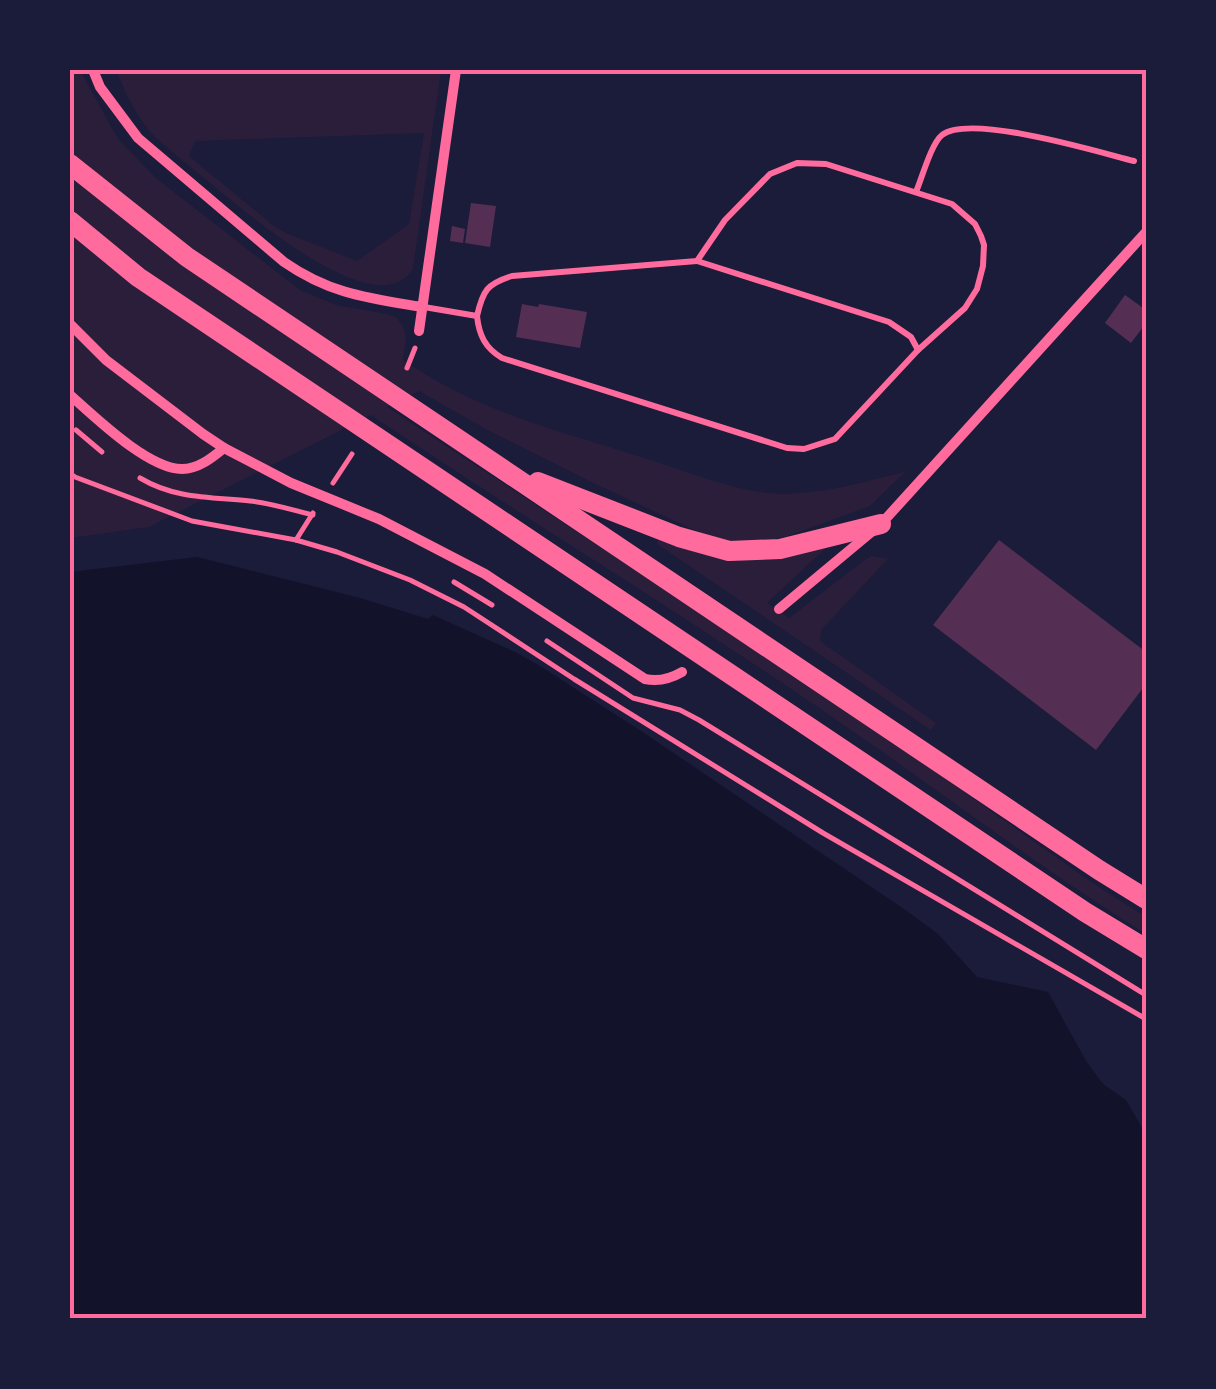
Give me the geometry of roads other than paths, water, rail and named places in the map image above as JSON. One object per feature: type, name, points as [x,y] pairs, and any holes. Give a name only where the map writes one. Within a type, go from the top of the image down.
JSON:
[{"type":"main road","points":[[70,164],[187,257],[1146,899]]},
{"type":"main road","points":[[70,221],[138,276],[1084,912],[1146,949]]},
{"type":"main road","points":[[504,469],[679,538],[729,551],[780,549],[881,524]]},
{"type":"street","points":[[93,70],[100,87],[138,138],[284,262],[308,279],[346,293],[422,307]]},
{"type":"street","points":[[419,331],[456,70]]},
{"type":"street","points":[[779,609],[881,524],[1146,232]]},
{"type":"street","points":[[70,324],[106,360],[224,448],[310,492],[379,519],[485,574],[645,680],[670,679],[682,672]]},
{"type":"street","points":[[70,395],[121,439],[164,465],[191,468],[224,448]]},
{"type":"lane","points":[[916,192],[936,142],[952,130],[1030,135],[1134,161]]},
{"type":"lane","points":[[697,261],[725,220],[770,174],[797,163],[826,164],[952,204],[975,224],[984,245],[983,266],[972,300],[918,350],[835,439],[804,449],[787,448],[502,358],[486,345],[478,327],[476,316],[488,286],[512,276],[697,261],[889,322],[912,336],[918,350]]},
{"type":"lane","points":[[422,307],[476,316]]}]
